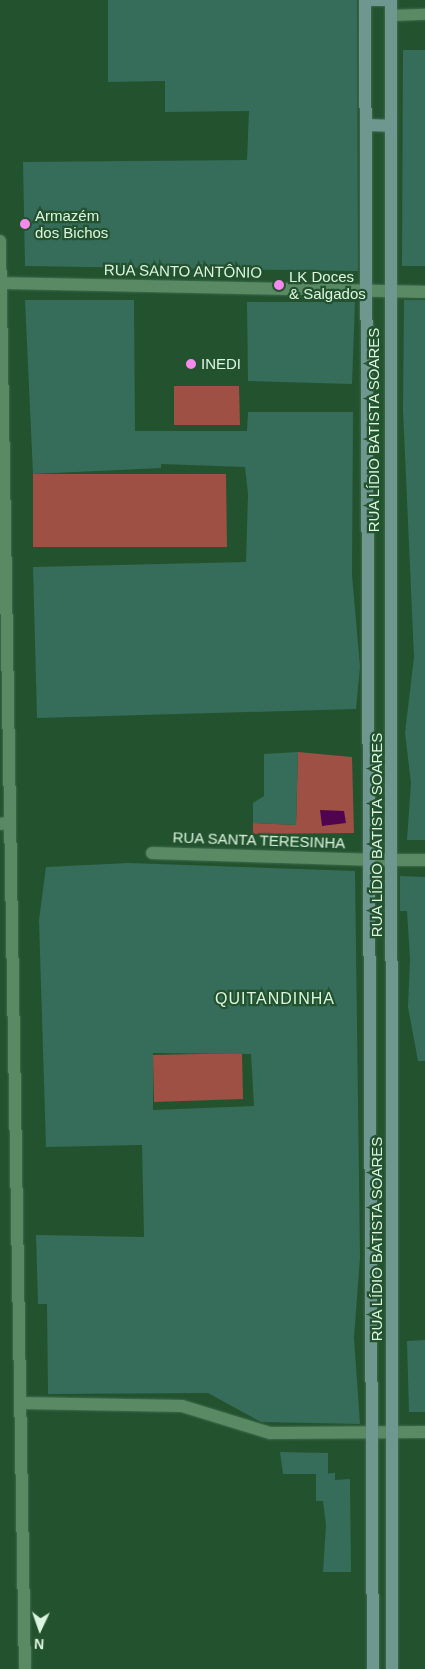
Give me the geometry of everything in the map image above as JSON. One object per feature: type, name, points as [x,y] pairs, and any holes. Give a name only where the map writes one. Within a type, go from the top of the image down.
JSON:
[{"type":"main road","points":[[365,0],[391,0]]},
{"type":"main road","name":"RUA LÍDIO BATISTA SOARES","points":[[365,0],[373,1669]]},
{"type":"main road","name":"RUA LÍDIO BATISTA SOARES","points":[[391,0],[390,418],[394,860],[392,1669]]},
{"type":"main road","points":[[366,125],[390,126]]},
{"type":"main road","points":[[368,418],[390,418]]},
{"type":"main road","points":[[369,576],[391,577]]},
{"type":"main road","points":[[369,652],[392,653]]},
{"type":"main road","points":[[371,1076],[394,1076]]},
{"type":"main road","points":[[372,1320],[393,1320]]},
{"type":"street","points":[[0,241],[5,823],[21,1403],[25,1669]]},
{"type":"street","name":"RUA SANTO ANTÔNIO","points":[[1,283],[425,292]]},
{"type":"street","name":"RUA SANTA TERESINHA","points":[[152,852],[370,860],[425,860]]},
{"type":"street","points":[[21,1403],[182,1406],[270,1433],[425,1432]]},
{"type":"lane","points":[[390,15],[425,14]]},
{"type":"shaded area","points":[[174,386],[239,386],[240,425],[174,425]]},
{"type":"shaded area","points":[[33,474],[226,474],[227,547],[33,547]]},
{"type":"shaded area","points":[[298,752],[352,757],[354,833],[253,834],[253,823],[296,825]]},
{"type":"shaded area","points":[[320,810],[344,811],[346,823],[322,826]]},
{"type":"shaded area","points":[[242,1053],[243,1099],[154,1102],[153,1055]]},
{"type":"building","points":[[108,0],[357,0],[358,271],[25,266],[23,162],[247,160],[249,111],[165,112],[165,81],[108,82]]},
{"type":"building","points":[[403,50],[425,50],[425,266],[402,266]]},
{"type":"building","points":[[25,300],[134,300],[135,431],[247,431],[248,412],[353,412],[352,575],[360,667],[356,709],[37,718],[33,567],[246,562],[248,494],[245,467],[161,464],[161,468],[33,474]]},
{"type":"building","points":[[404,300],[425,300],[425,840],[407,840],[411,783],[405,733],[414,657],[403,410]]},
{"type":"building","points":[[247,302],[355,302],[352,384],[248,381]]},
{"type":"building","points":[[298,752],[296,825],[253,823],[253,803],[264,796],[264,754]]},
{"type":"building","points":[[129,863],[355,871],[360,1257],[354,1338],[360,1424],[261,1422],[208,1393],[48,1394],[47,1304],[38,1304],[36,1235],[144,1237],[142,1145],[46,1147],[39,920],[46,867]],"holes":[[[153,1053],[251,1054],[254,1106],[153,1110]]]},
{"type":"building","points":[[400,876],[425,877],[425,1061],[418,1061],[408,1007],[410,959],[407,911],[400,911]]},
{"type":"building","points":[[425,1340],[425,1412],[409,1412],[407,1341]]},
{"type":"building","points":[[280,1452],[328,1453],[328,1474],[283,1474]]},
{"type":"building","points":[[335,1473],[335,1480],[350,1479],[351,1572],[323,1572],[326,1525],[323,1501],[316,1501],[316,1474]]},
{"type":"place","name":"Armazém dos Bichos","points":[[25,224]]},
{"type":"place","name":"LK Doces & Salgados","points":[[279,285]]},
{"type":"place","name":"INEDI","points":[[191,364]]},
{"type":"district","name":"QUITANDINHA","points":[[275,999]]}]
